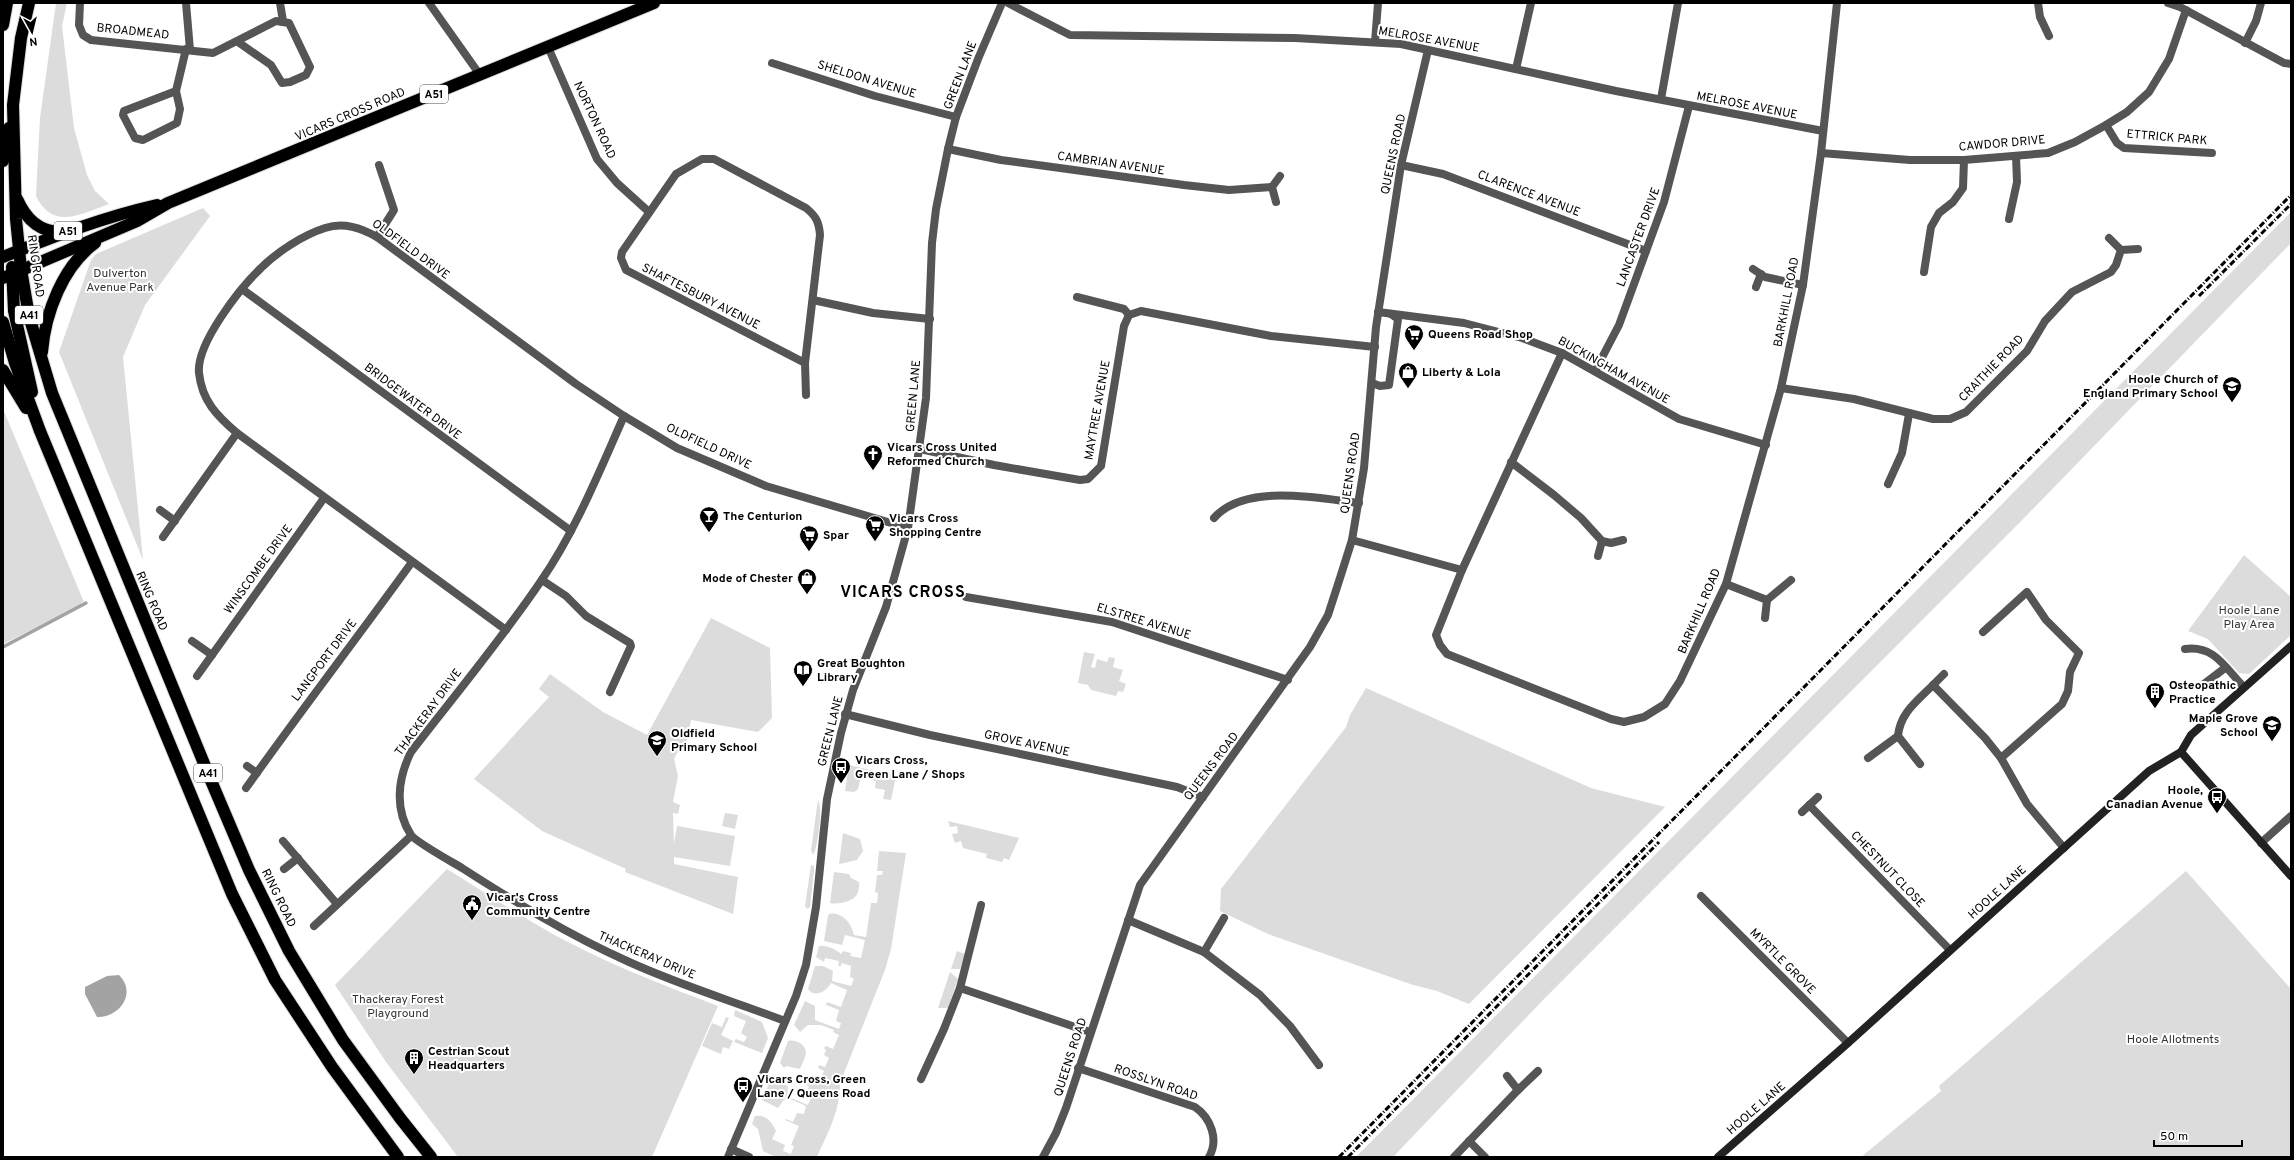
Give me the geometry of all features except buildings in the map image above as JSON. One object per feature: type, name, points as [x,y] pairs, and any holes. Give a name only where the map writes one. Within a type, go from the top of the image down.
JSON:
[{"type":"highway","points":[[3,26],[7,3]]},
{"type":"highway","name":"RING ROAD","points":[[29,3],[21,38],[13,106],[18,251],[12,274],[29,316],[52,393],[249,870],[289,951],[343,1040],[400,1118],[431,1157]]},
{"type":"highway","name":"VICARS CROSS ROAD","points":[[12,274],[137,221],[168,203],[654,3]]},
{"type":"highway","points":[[3,161],[13,106]]},
{"type":"highway","points":[[15,194],[21,208],[33,223],[46,231],[65,232]]},
{"type":"highway","name":"VICARS CROSS ROAD","points":[[3,258],[65,232],[118,214],[168,203]]},
{"type":"highway","points":[[41,360],[45,328],[71,267],[85,250],[108,234]]},
{"type":"highway","points":[[12,274],[14,311],[40,431]]},
{"type":"highway","name":"A41","points":[[3,322],[14,363],[40,431],[236,901],[275,980],[332,1067],[398,1157]]},
{"type":"highway","points":[[3,370],[40,431]]},
{"type":"street","name":"BROADMEAD","points":[[80,3],[79,25],[82,35],[91,40],[188,49],[213,53],[276,22],[283,21]]},
{"type":"street","points":[[176,92],[124,110],[123,115],[135,138],[143,140],[177,123],[180,109],[176,92],[188,49],[186,3]]},
{"type":"street","points":[[238,42],[271,65],[282,83],[290,82],[306,75],[310,67],[289,23],[283,21],[280,3]]},
{"type":"street","points":[[429,3],[480,75]]},
{"type":"street","name":"GREEN LANE","points":[[728,1157],[802,978],[812,933],[829,791],[845,714],[857,679],[886,607],[908,528],[920,449],[930,319],[932,242],[936,209],[948,149],[956,117],[978,59],[1002,3]]},
{"type":"street","name":"MELROSE AVENUE","points":[[1008,3],[1070,35],[1295,38],[1375,42],[1428,50],[1689,106],[1823,131]]},
{"type":"street","points":[[1375,42],[1378,3]]},
{"type":"street","points":[[1516,68],[1531,3]]},
{"type":"street","points":[[1661,99],[1678,3]]},
{"type":"street","name":"BARKHILL ROAD","points":[[1562,353],[1462,570],[1436,635],[1440,645],[1447,654],[1611,719],[1624,722],[1644,717],[1665,704],[1683,676],[1726,584],[1781,388],[1803,285],[1821,153],[1838,3]]},
{"type":"street","points":[[2038,3],[2040,17],[2049,36]]},
{"type":"street","points":[[2168,3],[2186,10],[2284,63],[2291,64]]},
{"type":"street","points":[[2245,43],[2256,21],[2261,3]]},
{"type":"street","name":"CAWDOR DRIVE","points":[[1821,153],[1910,160],[1964,160],[2048,153],[2075,142],[2106,125],[2132,108],[2155,84],[2169,59],[2186,10]]},
{"type":"street","name":"NORTON ROAD","points":[[548,47],[597,159],[617,183],[649,212]]},
{"type":"street","name":"QUEENS ROAD","points":[[1043,1157],[1058,1129],[1140,885],[1288,680],[1310,648],[1328,615],[1352,540],[1359,503],[1378,312],[1401,164],[1428,50]]},
{"type":"street","name":"SHELDON AVENUE","points":[[772,63],[875,96],[956,117]]},
{"type":"street","name":"LANCASTER DRIVE","points":[[1595,371],[1619,325],[1664,202],[1689,106]]},
{"type":"street","name":"ETTRICK PARK","points":[[2106,125],[2117,143],[2124,148],[2212,153]]},
{"type":"street","name":"CAMBRIAN AVENUE","points":[[948,149],[1001,160],[1184,185],[1229,190],[1272,187]]},
{"type":"street","points":[[2009,219],[2017,182],[2016,156]]},
{"type":"street","name":"SHAFTESBURY AVENUE","points":[[805,363],[626,270],[621,258],[622,252],[676,174],[702,159],[714,159],[806,208],[813,214],[819,223],[820,235],[805,363],[806,395]]},
{"type":"street","points":[[1924,272],[1931,227],[1939,213],[1953,202],[1962,188],[1964,160]]},
{"type":"street","name":"CLARENCE AVENUE","points":[[1401,164],[1443,174],[1646,251]]},
{"type":"street","points":[[377,237],[394,210],[378,165]]},
{"type":"street","points":[[1276,202],[1272,187],[1280,176]]},
{"type":"street","name":"OLDFIELD DRIVE","points":[[506,630],[237,433],[220,419],[208,405],[199,372],[201,355],[209,337],[242,289],[261,268],[285,250],[326,228],[340,226],[362,228],[377,237],[484,317],[624,416],[677,448],[766,486],[908,528]]},
{"type":"street","points":[[2109,238],[2121,250],[2138,249]]},
{"type":"street","name":"CRAITHIE ROAD","points":[[1781,388],[1854,399],[1933,419],[1950,419],[1966,412],[2027,351],[2045,321],[2072,292],[2111,272],[2116,265],[2121,250]]},
{"type":"street","points":[[1753,269],[1761,274],[1803,285]]},
{"type":"street","points":[[1756,287],[1761,274]]},
{"type":"street","name":"BRIDGEWATER DRIVE","points":[[242,289],[571,531]]},
{"type":"street","points":[[1077,297],[1124,309],[1129,314],[1141,312],[1271,336],[1375,347]]},
{"type":"street","points":[[812,300],[873,313],[930,319]]},
{"type":"street","name":"BUCKINGHAM AVENUE","points":[[1378,312],[1402,317],[1477,326],[1522,338],[1562,353],[1595,371],[1634,396],[1679,419],[1766,445]]},
{"type":"street","name":"MAYTREE AVENUE","points":[[920,449],[994,465],[1080,480],[1088,478],[1101,466],[1124,326],[1129,314]]},
{"type":"street","points":[[1372,383],[1388,385],[1402,317]]},
{"type":"street","points":[[1888,484],[1902,453],[1909,414]]},
{"type":"street","name":"THACKERAY DRIVE","points":[[624,416],[571,531],[542,580],[506,630],[412,752],[402,769],[399,787],[399,802],[411,836],[501,894],[575,936],[641,967],[715,997],[785,1021]]},
{"type":"street","points":[[163,537],[237,433]]},
{"type":"street","points":[[1511,462],[1581,518],[1602,541],[1611,543],[1623,540]]},
{"type":"street","points":[[1214,518],[1221,510],[1232,505],[1260,497],[1277,496],[1359,503]]},
{"type":"street","name":"WINSCOMBE DRIVE","points":[[197,676],[324,498]]},
{"type":"street","points":[[160,510],[175,521]]},
{"type":"street","points":[[1352,540],[1462,570]]},
{"type":"street","points":[[1598,556],[1602,541]]},
{"type":"street","name":"LANGPORT DRIVE","points":[[246,788],[412,562]]},
{"type":"street","points":[[542,580],[566,596],[586,616],[627,641],[631,646],[610,692]]},
{"type":"street","points":[[1765,618],[1767,600],[1791,580]]},
{"type":"street","points":[[1726,584],[1767,600]]},
{"type":"street","points":[[1983,632],[2027,592],[2046,620],[2079,653],[2070,672],[2068,691],[2062,704],[2001,758]]},
{"type":"street","name":"ELSTREE AVENUE","points":[[966,597],[1112,622],[1288,680]]},
{"type":"street","points":[[192,641],[212,655]]},
{"type":"street","name":"HOOLE LANE","points":[[1718,1157],[1848,1043],[2149,771],[2181,752],[2191,735],[2291,646]]},
{"type":"street","points":[[2185,649],[2199,649],[2215,655],[2225,668],[2244,687]]},
{"type":"street","points":[[2204,684],[2225,668]]},
{"type":"street","points":[[1920,764],[1898,736],[1899,725],[1903,715],[1944,674]]},
{"type":"street","points":[[1933,685],[1985,738],[2001,758],[2027,804],[2064,848]]},
{"type":"street","name":"GROVE AVENUE","points":[[845,714],[938,736],[1177,788],[1203,797]]},
{"type":"street","points":[[1868,758],[1898,736]]},
{"type":"street","points":[[2181,752],[2260,843],[2291,876]]},
{"type":"street","points":[[247,766],[257,773]]},
{"type":"street","points":[[1802,812],[1818,797]]},
{"type":"street","name":"CHESTNUT CLOSE","points":[[1809,805],[1950,950]]},
{"type":"street","points":[[2260,843],[2291,816]]},
{"type":"street","points":[[314,926],[411,836]]},
{"type":"street","points":[[283,841],[338,904]]},
{"type":"street","points":[[284,869],[298,858]]},
{"type":"street","name":"MYRTLE GROVE","points":[[1701,896],[1848,1043]]},
{"type":"street","points":[[920,1079],[944,1029],[960,988],[981,905]]},
{"type":"street","points":[[1204,952],[1224,918]]},
{"type":"street","points":[[1128,920],[1204,952],[1260,995],[1290,1026],[1319,1065]]},
{"type":"street","points":[[960,988],[1090,1032]]},
{"type":"street","name":"ROSSLYN ROAD","points":[[1078,1068],[1195,1107],[1201,1111],[1209,1121],[1213,1135],[1212,1151],[1209,1157]]},
{"type":"street","points":[[1454,1157],[1538,1070]]},
{"type":"street","points":[[1507,1076],[1518,1090]]},
{"type":"street","points":[[1469,1141],[1485,1157]]},
{"type":"street","points":[[731,1149],[749,1157]]},
{"type":"green space","points":[[56,3],[67,3],[62,26],[74,128],[87,175],[95,191],[109,204],[88,212],[68,217],[59,217],[51,213],[43,207],[36,196],[40,118]]},
{"type":"green space","name":"Dulverton Avenue Park","points":[[203,208],[210,216],[145,305],[123,357],[143,560],[59,352],[91,260],[96,254]]},
{"type":"green space","points":[[2291,212],[2291,243],[2029,513],[1544,999],[1393,1157],[1356,1157]]},
{"type":"green space","points":[[3,409],[84,602],[81,603],[81,605],[3,644]]},
{"type":"green space","name":"Hoole Lane Play Area","points":[[2244,555],[2291,597],[2291,635],[2249,674],[2239,673],[2208,639],[2188,631]]},
{"type":"green space","name":"Oldfield Primary School","points":[[711,618],[770,648],[772,718],[758,732],[691,720],[685,750],[677,753],[674,759],[678,776],[673,802],[680,805],[678,814],[673,813],[674,844],[677,826],[735,836],[730,866],[674,857],[674,864],[738,877],[733,914],[625,872],[626,869],[542,831],[474,779],[549,697],[539,689],[550,674],[603,712],[647,735]]},
{"type":"green space","points":[[1084,652],[1095,654],[1091,667],[1095,668],[1097,659],[1107,662],[1109,657],[1115,658],[1113,667],[1123,670],[1119,681],[1126,684],[1123,692],[1118,691],[1116,696],[1091,690],[1088,685],[1078,683]]},
{"type":"green space","points":[[1366,688],[1591,788],[1665,807],[1469,1004],[1437,991],[1413,985],[1268,934],[1220,911],[1221,889],[1346,727],[1350,715]]},
{"type":"green space","points":[[849,765],[896,776],[891,800],[883,799],[885,790],[875,788],[876,781],[861,777],[858,789],[854,792],[845,791]]},
{"type":"green space","points":[[818,800],[820,811],[819,828],[817,844],[813,855],[811,850]]},
{"type":"green space","points":[[725,813],[738,815],[735,829],[722,826]]},
{"type":"green space","points":[[948,821],[1019,838],[1009,860],[1004,858],[1002,862],[986,858],[987,854],[963,848],[961,841],[955,843],[952,834],[958,833],[957,826],[950,827]]},
{"type":"green space","points":[[843,833],[860,839],[863,851],[857,860],[839,864]]},
{"type":"green space","points":[[879,851],[906,853],[891,949],[885,970],[840,1083],[836,1113],[817,1157],[776,1157],[763,1151],[758,1129],[752,1124],[755,1116],[762,1116],[768,1119],[776,1131],[772,1139],[785,1145],[783,1151],[791,1154],[794,1146],[791,1145],[799,1126],[785,1120],[786,1119],[793,1122],[797,1113],[804,1114],[806,1106],[786,1097],[778,1108],[762,1100],[772,1077],[778,1076],[788,1087],[787,1096],[808,1105],[811,1098],[805,1095],[809,1086],[797,1081],[799,1077],[812,1083],[815,1077],[820,1079],[824,1071],[818,1068],[819,1065],[825,1067],[829,1058],[824,1055],[826,1050],[824,1048],[826,1046],[833,1049],[839,1035],[833,1032],[834,1030],[821,1025],[808,1025],[800,1032],[794,1025],[805,1001],[815,1006],[815,1020],[839,1029],[841,1023],[836,1021],[839,1010],[826,1005],[827,1002],[841,1007],[847,990],[831,983],[820,993],[813,993],[808,989],[815,966],[823,966],[833,971],[832,981],[851,986],[854,979],[850,977],[851,966],[842,963],[841,966],[838,966],[839,961],[825,958],[824,962],[816,957],[819,946],[825,946],[836,950],[841,954],[843,951],[851,953],[850,956],[861,958],[865,940],[845,935],[842,945],[824,941],[828,916],[829,914],[838,914],[842,916],[849,923],[854,935],[866,937],[871,903],[877,903],[878,893],[875,892],[877,875],[882,875],[883,871],[877,871]]},
{"type":"green space","points":[[811,865],[814,866],[814,871],[810,907],[807,909],[805,906]]},
{"type":"green space","name":"Thackeray Forest Playground","points":[[447,869],[554,935],[625,969],[718,1006],[652,1157],[458,1157],[386,1062],[335,985]]},
{"type":"green space","name":"Hoole Allotments","points":[[2186,871],[2291,989],[2291,1157],[1861,1157],[1941,1091],[1939,1086]]},
{"type":"green space","points":[[834,872],[849,874],[851,878],[859,882],[858,892],[854,898],[842,903],[830,903]]},
{"type":"green space","points":[[957,951],[965,954],[960,969],[951,969]]},
{"type":"green space","points":[[950,972],[958,979],[948,1008],[938,1008]]},
{"type":"green space","points":[[735,1010],[762,1022],[768,1038],[762,1053],[734,1042],[736,1039],[744,1042],[747,1037],[741,1033],[746,1021],[734,1016]]},
{"type":"green space","points":[[726,1017],[729,1018],[721,1035],[733,1041],[729,1049],[723,1047],[721,1054],[702,1046],[712,1023],[722,1027]]},
{"type":"green space","points":[[788,1041],[799,1042],[805,1049],[806,1055],[800,1069],[786,1066],[784,1068],[780,1063]]},
{"type":"shaded area","points":[[119,975],[127,990],[123,1004],[112,1014],[97,1017],[85,994],[85,987],[107,976]]},
{"type":"waterway","points":[[3,647],[86,603]]},
{"type":"railway","points":[[1339,1157],[2291,195]]},
{"type":"railway","points":[[2199,296],[2291,204]]},
{"type":"railway","points":[[1348,1157],[1659,842]]},
{"type":"place","name":"Queens Road Shop","points":[[1414,351]]},
{"type":"place","name":"Liberty & Lola","points":[[1408,389]]},
{"type":"place","name":"Hoole Church of England Primary School","points":[[2232,403]]},
{"type":"place","name":"Vicars Cross United Reformed Church","points":[[873,471]]},
{"type":"place","name":"The Centurion","points":[[709,533]]},
{"type":"place","name":"Vicars Cross Shopping Centre","points":[[875,542]]},
{"type":"place","name":"Spar","points":[[809,552]]},
{"type":"place","name":"Mode of Chester","points":[[807,595]]},
{"type":"place","name":"Great Boughton Library","points":[[803,687]]},
{"type":"place","name":"Osteopathic Practice","points":[[2155,709]]},
{"type":"place","name":"Maple Grove School","points":[[2272,742]]},
{"type":"place","name":"Oldfield Primary School","points":[[657,757]]},
{"type":"place","name":"Vicars Cross, Green Lane / Shops","points":[[841,784]]},
{"type":"place","name":"Hoole, Canadian Avenue","points":[[2217,814]]},
{"type":"place","name":"Vicar's Cross Community Centre","points":[[472,921]]},
{"type":"place","name":"Cestrian Scout Headquarters","points":[[414,1075]]},
{"type":"place","name":"Vicars Cross, Green Lane / Queens Road","points":[[743,1103]]},
{"type":"district","name":"VICARS CROSS","points":[[903,591]]}]
